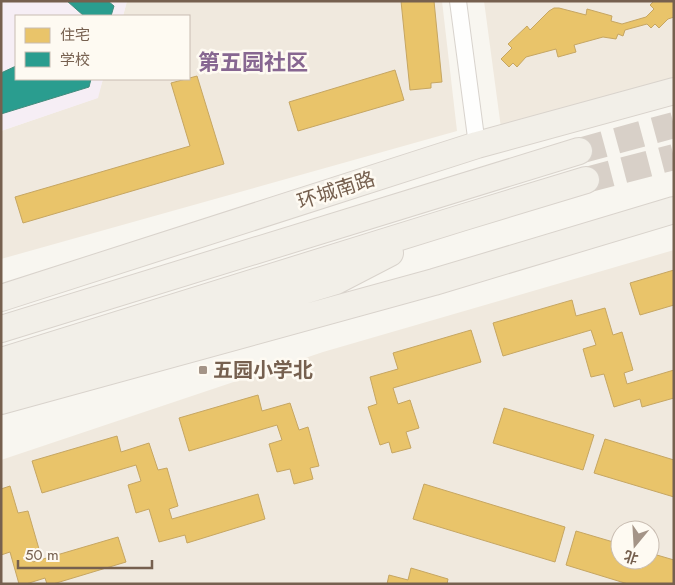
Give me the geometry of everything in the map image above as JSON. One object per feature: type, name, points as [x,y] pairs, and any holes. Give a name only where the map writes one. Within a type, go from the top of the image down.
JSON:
[{"type":"main road","name":"环城南路","points":[[7,296],[478,145],[674,91]]},
{"type":"main road","name":"环城南路","points":[[1,329],[579,151]]},
{"type":"main road","points":[[1,362],[586,180]]},
{"type":"main road","points":[[1,401],[434,282],[674,210]]},
{"type":"main road","points":[[7,296],[370,215]]},
{"type":"main road","points":[[1,385],[26,375],[336,281],[461,218]]},
{"type":"street","points":[[458,1],[478,145]]},
{"type":"shaded area","points":[[1,1],[127,1],[123,15],[15,15],[15,80],[103,80],[98,98],[1,131]]},
{"type":"shaded area","points":[[127,1],[442,1],[457,131],[1,259],[1,131],[97,98],[103,80],[190,80],[190,15],[123,15]]},
{"type":"shaded area","points":[[484,1],[674,1],[674,78],[501,128]]},
{"type":"shaded area","points":[[674,250],[674,584],[1,584],[1,460],[323,352]]},
{"type":"building: 住宅","points":[[401,1],[434,1],[442,82],[431,83],[431,88],[410,90]]},
{"type":"building: 住宅","points":[[654,1],[674,1],[674,17],[668,19],[659,28],[655,24],[651,28],[647,24],[625,30],[623,36],[618,34],[616,39],[603,37],[574,45],[576,52],[558,57],[556,49],[526,57],[517,67],[513,63],[509,67],[501,59],[512,48],[508,44],[527,26],[530,30],[554,8],[586,15],[587,9],[612,16],[611,21],[622,24],[646,17],[654,9],[650,5]]},
{"type":"building: 住宅","points":[[395,70],[404,100],[298,131],[289,102]]},
{"type":"building: 住宅","points":[[197,76],[224,164],[23,223],[15,197],[190,146],[171,83],[190,80],[190,78]]},
{"type":"building: 住宅","points":[[674,270],[674,305],[640,315],[630,283]]},
{"type":"building: 住宅","points":[[572,300],[576,316],[605,308],[613,335],[622,332],[633,370],[624,373],[627,384],[674,370],[674,398],[642,407],[640,399],[614,407],[604,374],[591,377],[583,349],[596,345],[591,330],[503,356],[493,323]]},
{"type":"building: 住宅","points":[[471,330],[481,362],[393,388],[398,404],[410,400],[419,428],[406,432],[411,448],[392,453],[389,442],[380,445],[368,407],[377,404],[370,377],[398,369],[393,353]]},
{"type":"building: 住宅","points":[[258,395],[262,411],[290,403],[299,430],[308,427],[319,466],[310,468],[313,479],[294,484],[290,469],[277,472],[269,444],[282,440],[277,425],[189,451],[179,418]]},
{"type":"building: 住宅","points":[[504,408],[594,435],[583,470],[493,443]]},
{"type":"building: 住宅","points":[[117,436],[121,452],[149,443],[158,470],[167,468],[178,506],[169,509],[172,519],[258,494],[265,519],[187,543],[185,535],[159,542],[149,509],[136,513],[128,485],[141,481],[136,465],[42,493],[32,461]]},
{"type":"building: 住宅","points":[[605,439],[674,460],[674,497],[594,473]]},
{"type":"building: 住宅","points":[[424,484],[565,527],[555,562],[413,519]]},
{"type":"building: 住宅","points":[[10,486],[18,513],[28,511],[39,549],[30,552],[33,562],[118,537],[126,562],[53,584],[47,584],[45,578],[26,584],[19,584],[10,552],[1,555],[1,489]]},
{"type":"building: 住宅","points":[[576,531],[610,541],[610,570],[660,570],[660,556],[674,560],[674,584],[628,584],[566,565]]},
{"type":"building: 住宅","points":[[411,568],[448,579],[447,584],[387,584],[389,575],[408,580]]},
{"type":"building: 学校","points":[[67,1],[108,1],[114,6],[111,15],[83,15]]},
{"type":"building: 学校","points":[[15,66],[15,80],[91,80],[89,87],[1,114],[1,73]]},
{"type":"tunnel","points":[[579,151],[674,125]]},
{"type":"tunnel","points":[[586,180],[674,157]]},
{"type":"place","name":"五园小学北","points":[[203,370]]},
{"type":"district","name":"第五园社区","points":[[253,62]]}]
